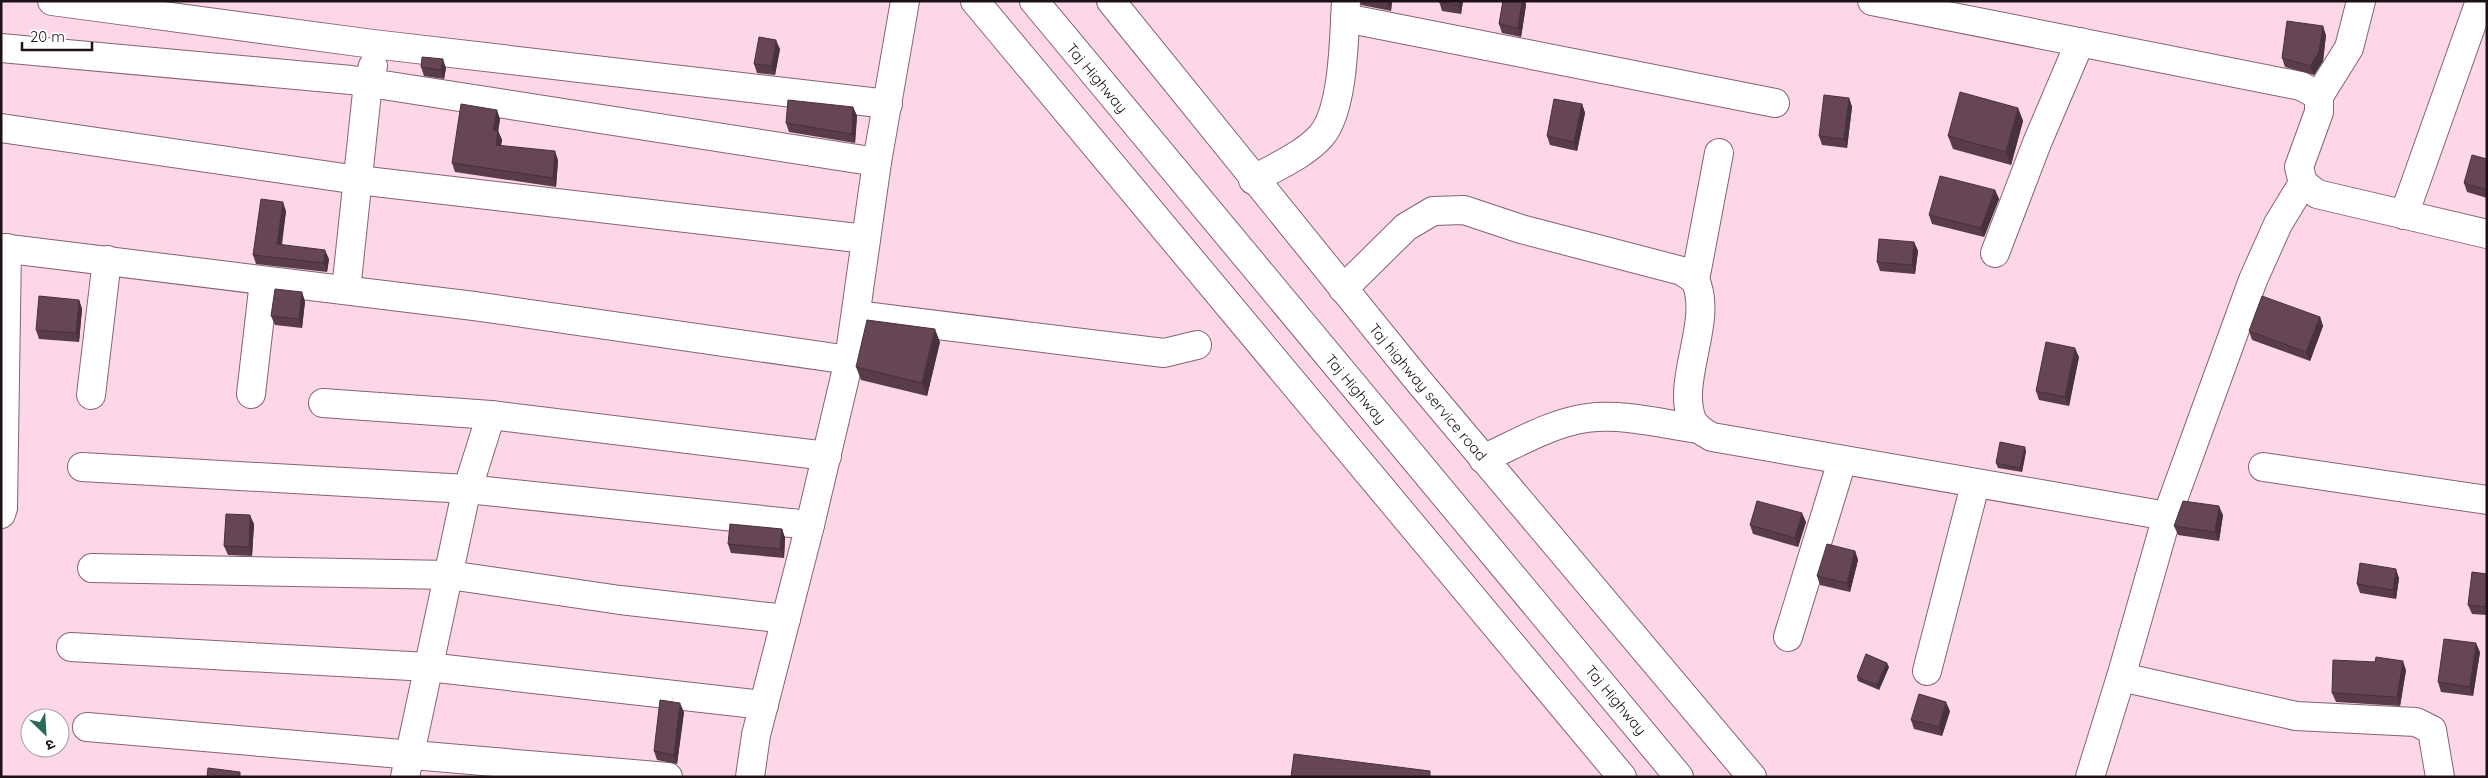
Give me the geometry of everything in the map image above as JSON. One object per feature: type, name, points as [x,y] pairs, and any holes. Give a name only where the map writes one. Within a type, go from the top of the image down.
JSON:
[{"type":"street","points":[[52,1],[372,44],[888,104]]},
{"type":"street","points":[[750,777],[764,706],[827,456],[849,360],[877,162],[905,1]]},
{"type":"street","points":[[975,1],[1622,777]]},
{"type":"street","name":"Taj Highway","points":[[1034,1],[1679,777]]},
{"type":"street","name":"Taj highway service road","points":[[1110,1],[1343,289],[1752,777]]},
{"type":"street","points":[[1872,1],[2301,86],[2319,96]]},
{"type":"street","points":[[2361,1],[2349,48],[2319,96],[2319,112],[2300,167],[2303,183],[2317,194],[2487,234]]},
{"type":"street","points":[[2404,215],[2480,1]]},
{"type":"street","points":[[1253,180],[1299,153],[1321,136],[1333,115],[1338,91],[1345,10],[1775,103]]},
{"type":"street","points":[[1995,253],[2037,143],[2080,42]]},
{"type":"street","points":[[346,290],[368,83],[373,66],[372,44]]},
{"type":"street","points":[[1,48],[368,83],[877,162]]},
{"type":"street","points":[[1,128],[358,180],[866,240]]},
{"type":"street","points":[[1719,153],[1696,280],[1702,300],[1689,394],[1692,420],[1698,429],[1712,438],[2166,516]]},
{"type":"street","points":[[2090,777],[2121,677],[2166,516],[2254,280],[2278,224],[2303,183]]},
{"type":"street","points":[[1343,289],[1406,227],[1433,210],[1464,210],[1521,229],[1682,272],[1696,280]]},
{"type":"street","points":[[1,514],[3,508],[4,248],[346,290],[849,360]]},
{"type":"street","points":[[91,395],[107,260]]},
{"type":"street","points":[[251,394],[264,281]]},
{"type":"street","points":[[856,315],[1164,353],[1197,345]]},
{"type":"street","points":[[323,403],[491,415],[827,456]]},
{"type":"street","points":[[407,766],[467,489],[491,415]]},
{"type":"street","points":[[1484,459],[1551,428],[1587,418],[1613,417],[1698,429]]},
{"type":"street","points":[[1788,637],[1842,461]]},
{"type":"street","points":[[82,466],[467,489],[810,525]]},
{"type":"street","points":[[2263,467],[2487,500]]},
{"type":"street","points":[[1927,672],[1975,484]]},
{"type":"street","points":[[92,568],[449,575],[620,600],[786,619]]},
{"type":"street","points":[[71,647],[428,667],[764,706]]},
{"type":"street","points":[[2121,677],[2296,716],[2416,722],[2432,730],[2440,777]]},
{"type":"street","points":[[87,727],[407,766],[668,777]]},
{"type":"building","points":[[1439,1],[1459,1],[1458,5]]},
{"type":"building","points":[[1503,1],[1522,1],[1518,28],[1499,24]]},
{"type":"building","points":[[2287,21],[2323,26],[2319,52],[2310,66],[2282,58]]},
{"type":"building","points":[[759,37],[776,40],[772,66],[754,64]]},
{"type":"building","points":[[422,57],[443,59],[441,70],[421,67]]},
{"type":"building","points":[[1960,92],[2018,108],[2006,152],[1948,136]]},
{"type":"building","points":[[1824,95],[1849,98],[1844,139],[1819,136]]},
{"type":"building","points":[[1554,99],[1582,104],[1574,142],[1547,136]]},
{"type":"building","points":[[788,100],[853,107],[852,134],[786,123]]},
{"type":"building","points":[[461,104],[497,110],[493,130],[498,131],[496,145],[555,151],[553,178],[452,163]]},
{"type":"building","points":[[2472,155],[2487,159],[2487,190],[2464,183]]},
{"type":"building","points":[[1940,176],[1995,190],[1981,228],[1929,215]]},
{"type":"building","points":[[261,199],[283,202],[277,244],[325,250],[324,263],[253,255]]},
{"type":"building","points":[[1879,239],[1914,242],[1912,265],[1877,262]]},
{"type":"building","points":[[275,289],[302,292],[299,319],[271,316]]},
{"type":"building","points":[[39,296],[79,300],[76,333],[36,330]]},
{"type":"building","points":[[2262,296],[2320,317],[2306,352],[2249,331]]},
{"type":"building","points":[[867,320],[935,329],[922,383],[856,367]]},
{"type":"building","points":[[2046,342],[2075,348],[2065,397],[2036,391]]},
{"type":"building","points":[[2000,442],[2025,447],[2020,468],[1996,463]]},
{"type":"building","points":[[1757,501],[1802,513],[1795,538],[1750,525]]},
{"type":"building","points":[[2183,501],[2219,506],[2215,532],[2174,526]]},
{"type":"building","points":[[226,514],[250,515],[249,547],[224,546]]},
{"type":"building","points":[[730,524],[782,529],[780,549],[728,544]]},
{"type":"building","points":[[1827,544],[1855,551],[1847,583],[1817,576]]},
{"type":"building","points":[[2360,563],[2396,569],[2393,590],[2357,584]]},
{"type":"building","points":[[2472,572],[2487,574],[2487,607],[2468,605]]},
{"type":"building","points":[[2444,639],[2476,643],[2470,687],[2438,682]]},
{"type":"building","points":[[1866,654],[1887,663],[1877,685],[1857,677]]},
{"type":"building","points":[[2376,657],[2403,661],[2397,697],[2332,693],[2333,660],[2375,662]]},
{"type":"building","points":[[1919,694],[1946,702],[1939,727],[1911,720]]},
{"type":"building","points":[[660,700],[680,703],[674,755],[654,751]]},
{"type":"building","points":[[1294,754],[1430,771],[1430,777],[1291,777]]},
{"type":"building","points":[[208,768],[240,772],[240,777],[207,777]]}]
